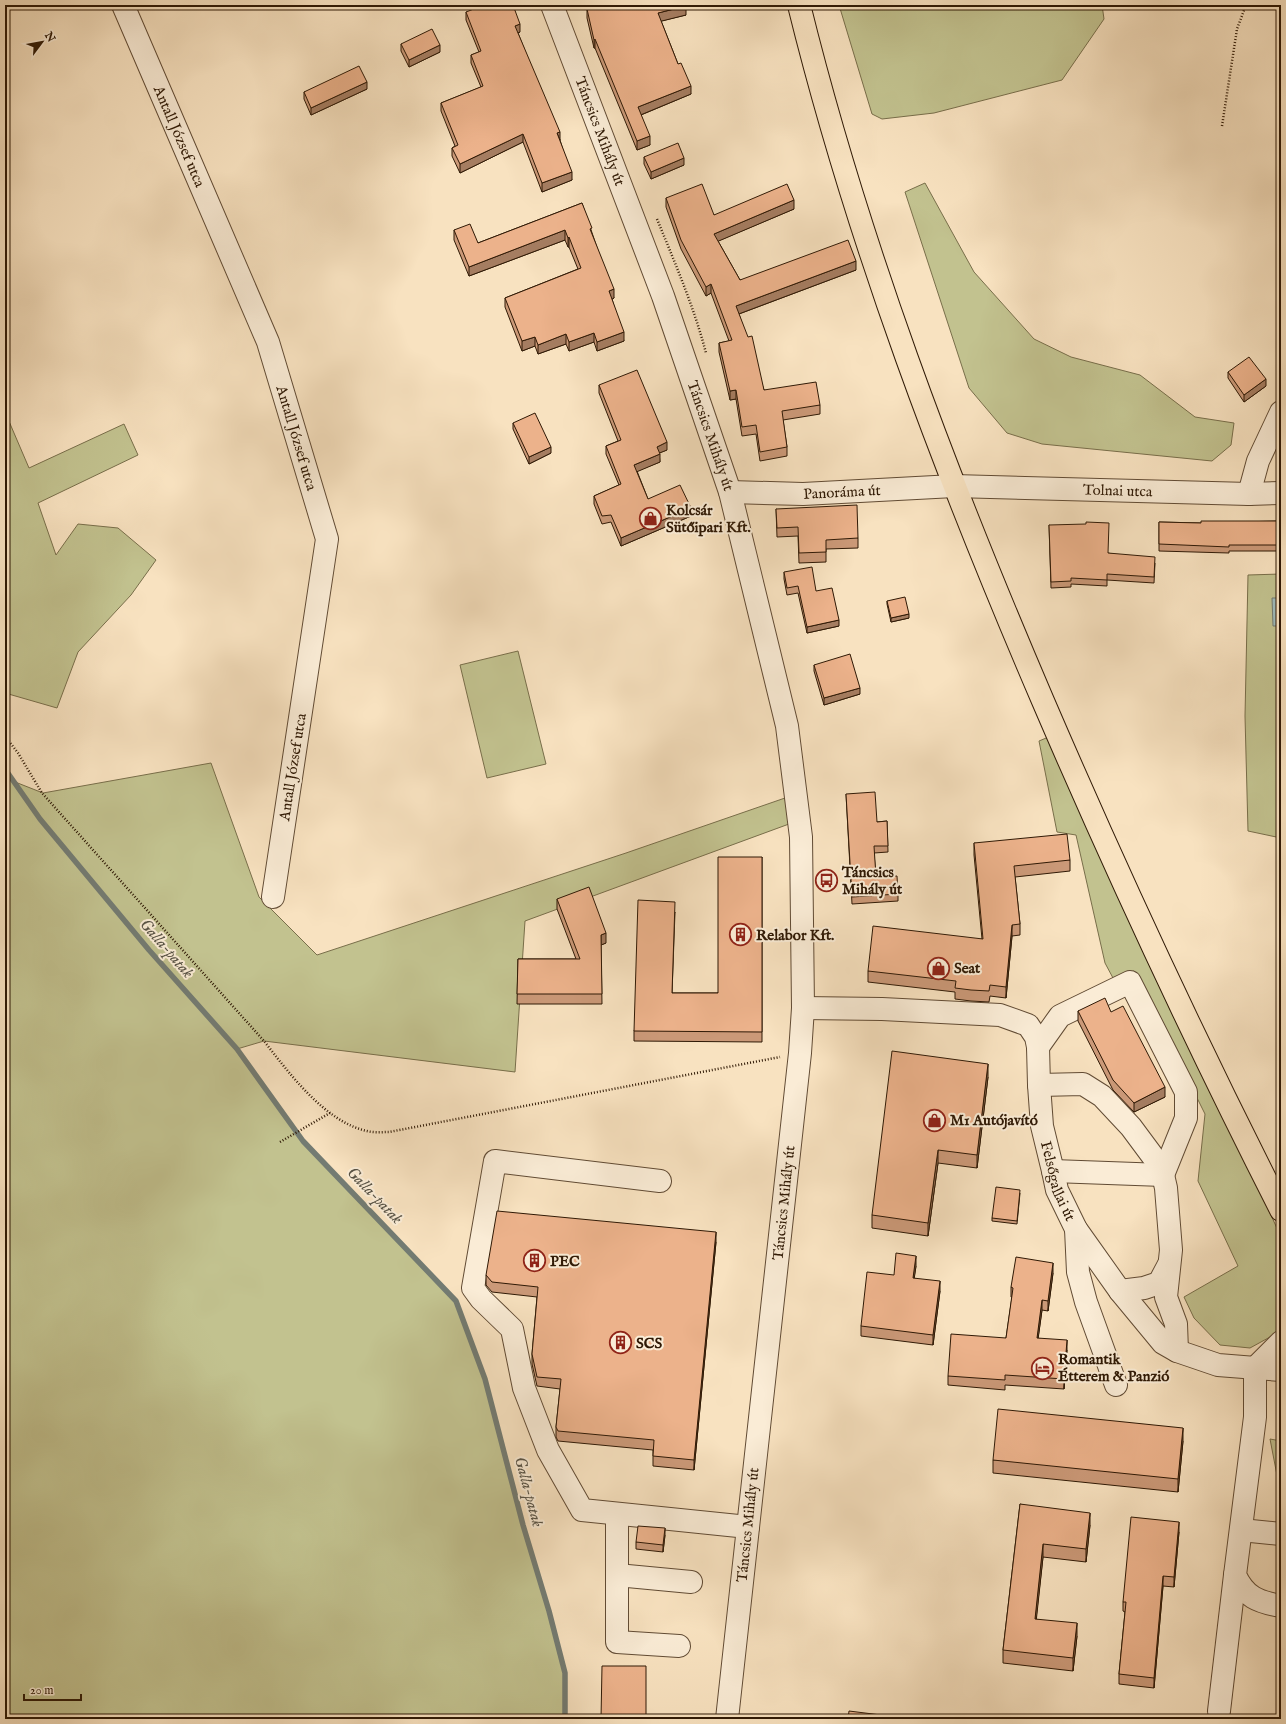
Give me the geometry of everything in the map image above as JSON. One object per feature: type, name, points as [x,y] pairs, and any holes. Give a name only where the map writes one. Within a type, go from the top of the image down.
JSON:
[{"type":"main road","points":[[799,5],[842,160],[897,328],[954,486],[1005,613],[1081,792],[1219,1088],[1281,1210]]},
{"type":"street","name":"Antall József utca","points":[[123,5],[268,342],[327,539],[273,897]]},
{"type":"street","name":"Táncsics Mihály út","points":[[552,5],[663,296],[730,492],[787,726],[801,837],[803,1008],[800,1053],[727,1719]]},
{"type":"street","points":[[1249,494],[1258,461],[1281,412]]},
{"type":"street","name":"Panoráma út","points":[[730,492],[803,494],[954,486]]},
{"type":"street","name":"Tolnai utca","points":[[954,486],[1249,494],[1281,493]]},
{"type":"street","points":[[1038,1047],[1060,1016],[1130,982],[1186,1092],[1186,1118],[1163,1175]]},
{"type":"street","name":"Felsőgallai út","points":[[803,1008],[1000,1015],[1028,1025],[1036,1037],[1038,1047],[1042,1126],[1054,1171],[1057,1190],[1076,1229],[1120,1291],[1163,1343],[1177,1351],[1218,1365],[1281,1370]]},
{"type":"street","points":[[1039,1085],[1083,1084],[1102,1096],[1131,1127],[1154,1158],[1163,1175],[1166,1188],[1170,1250],[1166,1297],[1176,1324],[1177,1351]]},
{"type":"street","points":[[660,1181],[496,1161],[473,1288],[481,1299],[512,1330],[524,1388],[548,1450],[582,1510],[748,1527]]},
{"type":"street","points":[[1054,1171],[1163,1175]]},
{"type":"street","points":[[1076,1229],[1078,1272],[1086,1302],[1116,1385]]},
{"type":"street","points":[[1120,1291],[1144,1288],[1159,1283],[1168,1266]]},
{"type":"street","points":[[1219,1711],[1255,1417],[1255,1368],[1281,1342]]},
{"type":"street","points":[[1255,1368],[1281,1352]]},
{"type":"street","points":[[1255,1368],[1281,1382]]},
{"type":"street","points":[[617,1514],[617,1642],[679,1646]]},
{"type":"street","points":[[1241,1530],[1281,1534]]},
{"type":"street","points":[[617,1575],[691,1582]]},
{"type":"street","points":[[1235,1575],[1241,1588],[1252,1596],[1263,1603],[1281,1606]]},
{"type":"path","points":[[1222,126],[1238,30],[1246,5]]},
{"type":"path","points":[[5,736],[18,753],[42,793],[264,1041],[286,1070],[330,1113],[351,1125],[368,1131],[389,1132],[800,1053]]},
{"type":"path","points":[[280,1142],[330,1113]]},
{"type":"green space","points":[[839,5],[1102,5],[1104,19],[1062,80],[934,113],[882,119],[872,114]]},
{"type":"green space","points":[[925,183],[974,272],[1034,339],[1071,357],[1140,375],[1195,417],[1234,423],[1231,445],[1212,461],[1042,444],[1007,433],[969,388],[905,192]]},
{"type":"green space","points":[[5,412],[29,468],[124,424],[138,455],[38,503],[56,555],[78,524],[118,528],[156,560],[131,595],[78,652],[57,708],[5,693]]},
{"type":"green space","points":[[1281,574],[1281,838],[1248,831],[1245,716],[1248,575]]},
{"type":"green space","points":[[518,651],[546,764],[487,778],[460,665]]},
{"type":"green space","points":[[1051,736],[1281,1237],[1281,1331],[1250,1348],[1220,1345],[1194,1318],[1184,1297],[1238,1266],[1198,1181],[1205,1114],[1134,971],[1113,978],[1105,963],[1076,835],[1057,832],[1039,741]]},
{"type":"green space","points":[[211,763],[259,897],[317,955],[626,853],[785,798],[789,824],[525,921],[515,1072],[264,1041],[237,1049],[303,1141],[456,1301],[485,1379],[523,1525],[549,1611],[565,1673],[565,1719],[5,1719],[5,778],[43,793]]},
{"type":"green space","points":[[1270,1439],[1281,1441],[1281,1496]]},
{"type":"water","points":[[1272,598],[1281,598],[1281,626],[1273,626]]},
{"type":"building","points":[[484,5],[513,5],[520,24],[515,26],[560,132],[557,133],[572,172],[542,183],[523,134],[460,164],[452,148],[458,145],[441,103],[483,86],[471,55],[481,51],[466,12]]},
{"type":"building","points":[[603,5],[686,5],[658,13],[678,64],[681,63],[691,86],[638,107],[650,136],[637,141],[595,39],[594,40],[587,9]]},
{"type":"building","points":[[432,29],[440,45],[409,60],[401,44]]},
{"type":"building","points":[[359,66],[367,82],[311,108],[304,92]]},
{"type":"building","points":[[678,143],[684,158],[651,172],[644,157]]},
{"type":"building","points":[[702,184],[714,215],[787,184],[794,200],[714,234],[740,280],[848,240],[856,261],[736,306],[748,337],[752,336],[764,390],[816,382],[820,405],[782,411],[787,447],[760,452],[756,425],[742,427],[736,390],[730,391],[719,343],[732,340],[711,284],[706,287],[681,240],[666,198]]},
{"type":"building","points":[[582,203],[592,228],[590,229],[614,289],[609,291],[624,332],[597,342],[594,333],[569,342],[566,334],[538,345],[535,337],[522,341],[505,298],[581,268],[565,230],[469,267],[454,230],[470,224],[478,243]]},
{"type":"building","points":[[1249,357],[1266,379],[1244,395],[1228,372]]},
{"type":"building","points":[[637,370],[667,442],[657,447],[660,454],[634,465],[648,499],[680,485],[691,508],[621,538],[611,515],[602,516],[594,496],[621,484],[606,446],[621,440],[599,385]]},
{"type":"building","points":[[535,413],[551,447],[529,457],[513,423]]},
{"type":"building","points":[[857,505],[858,538],[826,540],[826,552],[799,553],[798,527],[777,528],[776,509]]},
{"type":"building","points":[[1201,521],[1278,521],[1278,545],[1229,545],[1229,547],[1159,544],[1159,522],[1201,523]]},
{"type":"building","points":[[1086,522],[1109,523],[1108,553],[1155,557],[1154,577],[1107,574],[1107,580],[1071,578],[1071,581],[1051,582],[1049,525],[1086,524]]},
{"type":"building","points":[[812,567],[816,591],[832,588],[839,620],[807,627],[798,586],[787,588],[784,572]]},
{"type":"building","points":[[905,597],[909,614],[891,618],[887,601]]},
{"type":"building","points":[[850,654],[860,688],[824,698],[814,665]]},
{"type":"building","points":[[875,792],[877,822],[887,821],[888,846],[874,846],[876,877],[897,876],[898,894],[852,897],[846,794]]},
{"type":"building","points":[[1067,834],[1070,860],[1014,866],[1020,924],[1012,925],[1006,987],[990,985],[989,991],[971,990],[955,988],[956,981],[868,971],[873,926],[983,939],[974,843]]},
{"type":"building","points":[[718,857],[762,857],[762,1032],[634,1031],[638,900],[675,902],[672,993],[718,993]]},
{"type":"building","points":[[589,887],[606,933],[601,935],[602,994],[517,994],[518,959],[580,959],[557,899]]},
{"type":"building","points":[[1105,998],[1111,1012],[1123,1006],[1165,1087],[1134,1103],[1113,1080],[1078,1011]]},
{"type":"building","name":"M1 Autójavító","points":[[892,1051],[988,1064],[977,1155],[938,1150],[928,1223],[872,1215]]},
{"type":"building","points":[[996,1187],[1020,1190],[1017,1221],[992,1218]]},
{"type":"building","name":"SCS","points":[[497,1211],[716,1232],[694,1460],[653,1456],[654,1440],[558,1431],[556,1427],[561,1379],[537,1377],[532,1354],[538,1287],[492,1282],[486,1275]]},
{"type":"building","points":[[896,1253],[916,1256],[913,1278],[940,1281],[933,1335],[861,1326],[867,1272],[894,1275]]},
{"type":"building","points":[[1016,1257],[1053,1263],[1048,1301],[1042,1300],[1037,1338],[1067,1340],[1064,1379],[1005,1375],[1005,1380],[948,1376],[951,1334],[1006,1338],[1013,1288],[1011,1287]]},
{"type":"building","points":[[998,1409],[1183,1428],[1178,1479],[993,1460]]},
{"type":"building","points":[[1020,1504],[1090,1513],[1086,1549],[1043,1544],[1035,1619],[1077,1623],[1073,1658],[1003,1650]]},
{"type":"building","points":[[1131,1517],[1179,1522],[1174,1577],[1163,1576],[1154,1678],[1119,1674],[1126,1602],[1123,1602]]},
{"type":"building","points":[[638,1526],[665,1528],[663,1545],[636,1542]]},
{"type":"building","points":[[602,1666],[646,1666],[646,1719],[601,1719]]},
{"type":"building","points":[[849,1711],[913,1719],[848,1719]]},
{"type":"waterway","name":"Galla-patak","points":[[5,769],[40,819],[149,950],[237,1049],[303,1141],[456,1301],[485,1379],[523,1525],[549,1611],[565,1673],[565,1719]]},
{"type":"place","name":"Kolcsár Sütőipari Kft.","points":[[651,519]]},
{"type":"place","name":"Táncsics Mihály út","points":[[827,881]]},
{"type":"place","name":"Relabor Kft.","points":[[740,935]]},
{"type":"place","name":"Seat","points":[[939,968]]},
{"type":"place","name":"M1 Autójavító","points":[[934,1120]]},
{"type":"place","name":"PEC","points":[[535,1261]]},
{"type":"place","name":"SCS","points":[[620,1343]]},
{"type":"place","name":"Romantik Étterem & Panzió","points":[[1043,1368]]}]
